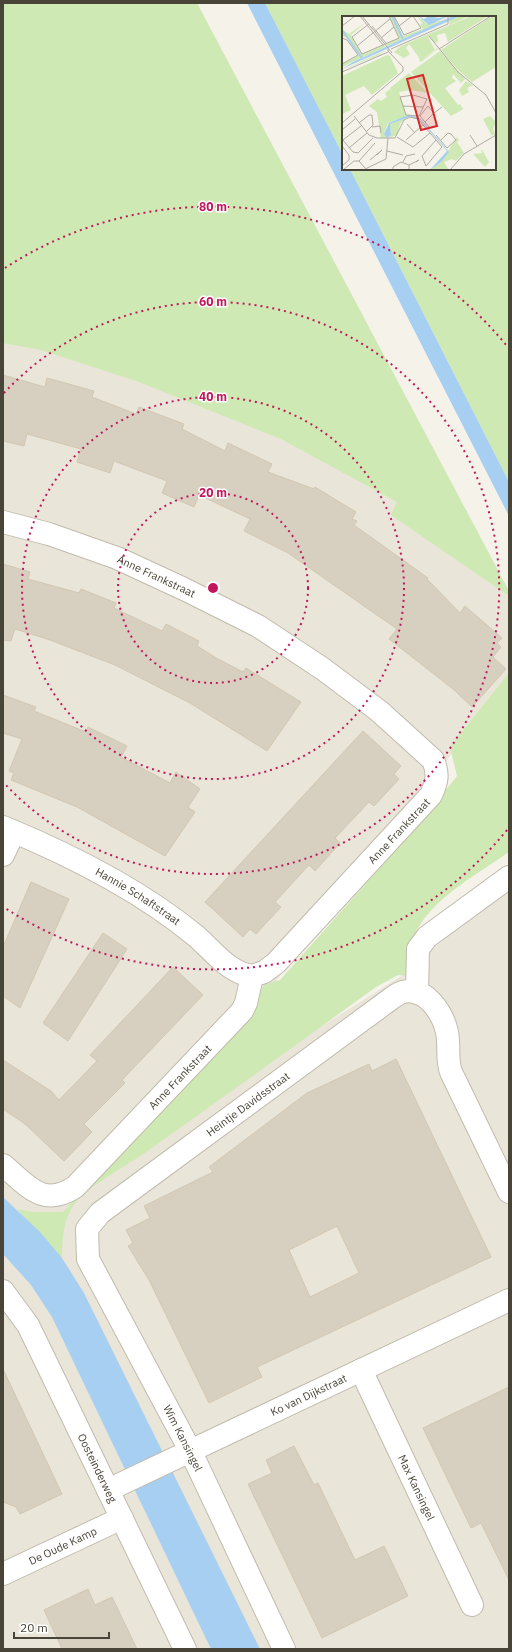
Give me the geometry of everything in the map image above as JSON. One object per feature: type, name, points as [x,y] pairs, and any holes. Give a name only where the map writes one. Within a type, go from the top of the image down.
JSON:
[{"type":"street","name":"Anne Frankstraat","points":[[3,522],[48,534],[117,558],[258,626],[323,669],[379,710],[433,760],[438,771],[437,783],[431,795],[276,963],[264,972],[252,976],[246,1003],[242,1011],[75,1187],[56,1196],[44,1196],[32,1190],[3,1165]]},
{"type":"street","name":"Hannie Schaftstraat","points":[[3,855],[8,830],[59,851],[123,886],[166,913],[235,970],[252,976]]},
{"type":"street","points":[[509,877],[427,937],[418,949],[417,993],[428,998],[436,1007],[447,1032],[448,1063],[451,1072],[509,1192]]},
{"type":"street","name":"Heintje Davidsstraat","points":[[87,1229],[100,1213],[392,998],[404,992],[417,993]]},
{"type":"street","name":"Wim Kansingel","points":[[87,1229],[88,1259],[182,1456],[284,1649]]},
{"type":"street","name":"Oosteinderweg","points":[[3,1291],[28,1325],[116,1485],[122,1518],[185,1649]]},
{"type":"street","name":"Ko van Dijkstraat","points":[[116,1485],[182,1456],[509,1300]]},
{"type":"street","name":"Max Kansingel","points":[[361,1370],[472,1605]]},
{"type":"street","name":"De Oude Kamp","points":[[3,1574],[122,1518]]},
{"type":"shaded area","points":[[3,314],[291,392],[509,597],[509,680],[164,1125],[408,972],[509,880],[509,1649],[3,1649]]},
{"type":"green space","points":[[3,3],[197,3],[509,591],[509,596],[391,515],[397,502],[281,439],[139,382],[41,350],[3,343]]},
{"type":"green space","points":[[265,3],[509,3],[509,482],[351,170],[496,170],[496,16],[342,16],[342,153]]},
{"type":"green space","points":[[509,673],[509,852],[456,888],[425,917],[415,934],[408,954],[407,976],[398,975],[376,987],[149,1150],[99,1182],[81,1196],[71,1209],[66,1222],[63,1236],[62,1258],[17,1209],[33,1212],[63,1212],[239,1025],[259,1001],[260,991],[264,985],[280,980],[412,832],[457,776],[450,747]]},
{"type":"water","points":[[247,3],[265,3],[342,153],[342,170],[351,170],[509,482],[509,516]]},
{"type":"water","points":[[3,1197],[40,1232],[62,1258],[84,1293],[260,1649],[211,1649],[52,1317],[31,1285],[3,1254]]},
{"type":"building","points":[[3,375],[45,387],[47,378],[94,391],[92,397],[136,414],[139,407],[184,424],[182,429],[225,451],[228,443],[272,464],[268,472],[314,489],[315,487],[356,512],[352,519],[357,521],[354,525],[428,578],[427,579],[460,613],[465,606],[502,638],[497,643],[501,647],[493,657],[506,669],[472,707],[453,689],[389,639],[397,629],[288,553],[244,531],[250,519],[199,495],[194,507],[162,493],[167,481],[114,461],[110,473],[77,462],[81,449],[27,434],[24,446],[3,441]]},
{"type":"building","points":[[3,564],[30,572],[28,579],[79,593],[81,589],[116,603],[114,608],[162,631],[166,624],[199,641],[197,646],[218,659],[243,672],[246,668],[301,702],[267,751],[190,703],[115,665],[50,640],[15,629],[11,641],[3,640]]},
{"type":"building","points":[[3,695],[36,707],[34,711],[86,732],[88,727],[127,746],[121,757],[170,783],[176,772],[200,789],[188,807],[195,812],[165,856],[77,807],[11,780],[14,773],[9,771],[22,739],[3,733]]},
{"type":"building","points":[[363,731],[401,766],[394,774],[399,779],[374,806],[369,802],[335,838],[340,843],[315,871],[309,865],[275,902],[281,907],[256,934],[250,929],[243,937],[205,902]]},
{"type":"building","points":[[31,882],[69,899],[20,1008],[3,996],[3,947]]},
{"type":"building","points":[[103,933],[127,949],[68,1041],[43,1023]]},
{"type":"building","points":[[173,967],[203,995],[122,1080],[125,1083],[84,1124],[92,1132],[64,1161],[25,1124],[3,1109],[3,1060],[51,1091],[59,1100],[97,1061],[90,1055]]},
{"type":"building","points":[[396,1059],[491,1257],[257,1367],[262,1377],[209,1403],[149,1280],[128,1246],[133,1243],[126,1230],[150,1218],[144,1206],[213,1172],[209,1167],[307,1093],[369,1064],[372,1071]],"holes":[[[337,1226],[359,1273],[310,1297],[289,1250]]]},
{"type":"building","points":[[3,1369],[62,1494],[20,1514],[16,1507],[3,1502]]},
{"type":"building","points":[[509,1387],[509,1580],[481,1523],[471,1528],[423,1428]]},
{"type":"building","points":[[294,1446],[314,1485],[318,1483],[355,1560],[384,1546],[408,1596],[322,1638],[248,1484],[272,1473],[266,1460]]},
{"type":"building","points":[[88,1589],[95,1605],[112,1597],[137,1649],[62,1649],[44,1610]]}]
